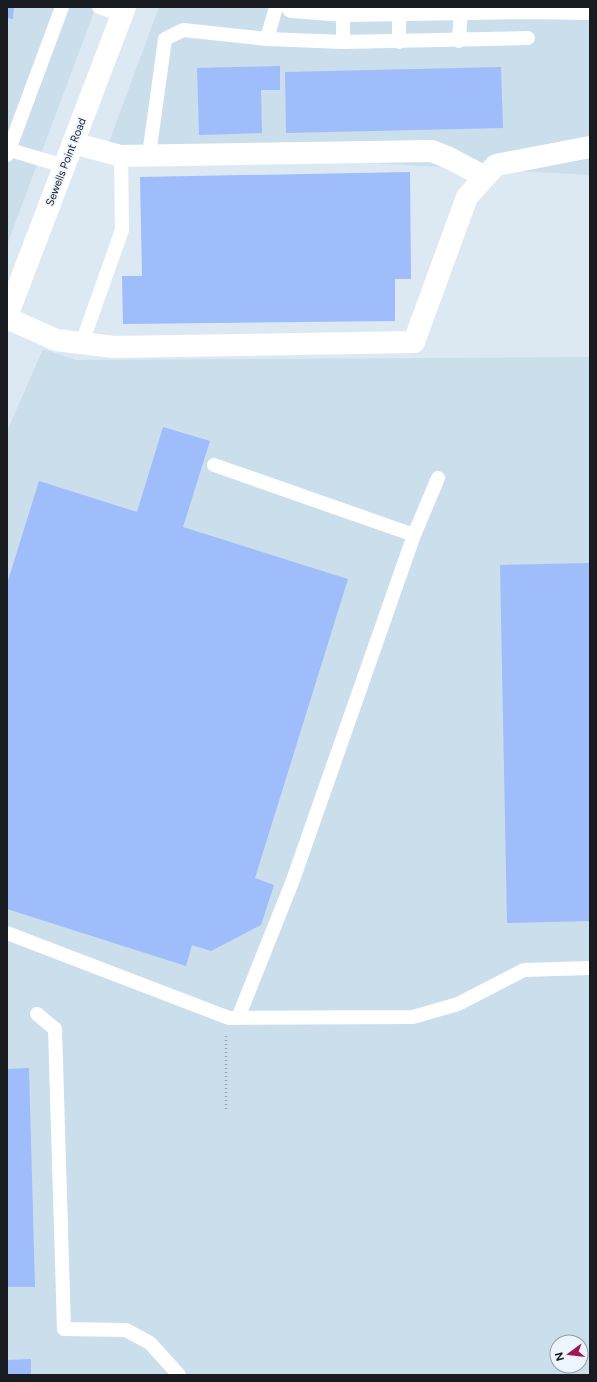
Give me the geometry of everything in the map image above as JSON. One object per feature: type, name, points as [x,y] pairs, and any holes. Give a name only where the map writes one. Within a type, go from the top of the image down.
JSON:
[{"type":"street","points":[[292,7],[343,11],[461,8],[590,9]]},
{"type":"street","name":"Sewells Point Road","points":[[7,317],[13,284],[64,166],[123,11]]},
{"type":"street","points":[[73,143],[121,156],[432,151],[449,158],[485,177]]},
{"type":"street","points":[[7,317],[56,340],[114,347],[414,342],[467,197],[485,177],[496,165],[590,147]]},
{"type":"lane","points":[[62,7],[8,151],[64,166]]},
{"type":"lane","points":[[98,7],[123,11]]},
{"type":"lane","points":[[267,40],[276,7]]},
{"type":"lane","points":[[459,41],[461,8]]},
{"type":"lane","points":[[399,10],[399,42]]},
{"type":"lane","points":[[343,11],[343,42]]},
{"type":"lane","points":[[149,155],[165,39],[183,30],[267,40],[343,42],[459,41],[528,38]]},
{"type":"lane","points":[[82,343],[122,230],[121,156]]},
{"type":"lane","points":[[214,465],[414,534]]},
{"type":"lane","points":[[232,1017],[293,880],[414,534],[438,478]]},
{"type":"lane","points":[[7,933],[232,1017],[413,1017],[458,1004],[524,970],[590,968]]},
{"type":"lane","points":[[37,1014],[55,1029],[64,1329],[126,1330],[150,1343],[179,1375]]},
{"type":"path","points":[[226,1109],[232,1017]]},
{"type":"shaded area","points":[[7,7],[96,7],[7,245]]},
{"type":"shaded area","points":[[159,7],[590,7],[590,175],[370,163],[102,161]]},
{"type":"shaded area","points":[[43,349],[76,360],[590,357],[590,1375],[7,1375],[7,431]]},
{"type":"building","points":[[7,7],[14,7],[13,19],[7,18]]},
{"type":"building","points":[[280,66],[280,90],[261,90],[262,133],[199,135],[197,68]]},
{"type":"building","points":[[501,67],[503,128],[286,133],[285,72]]},
{"type":"building","points":[[410,172],[411,279],[395,279],[395,321],[123,324],[122,276],[142,276],[140,177]]},
{"type":"building","points":[[163,427],[210,441],[183,527],[348,579],[255,878],[274,885],[261,925],[211,951],[192,945],[186,966],[7,909],[7,584],[39,481],[137,512]]},
{"type":"building","points":[[590,563],[590,921],[507,923],[500,565]]},
{"type":"building","points":[[29,1068],[35,1287],[7,1287],[7,1069]]},
{"type":"building","points":[[31,1359],[31,1375],[7,1375],[7,1360]]}]
